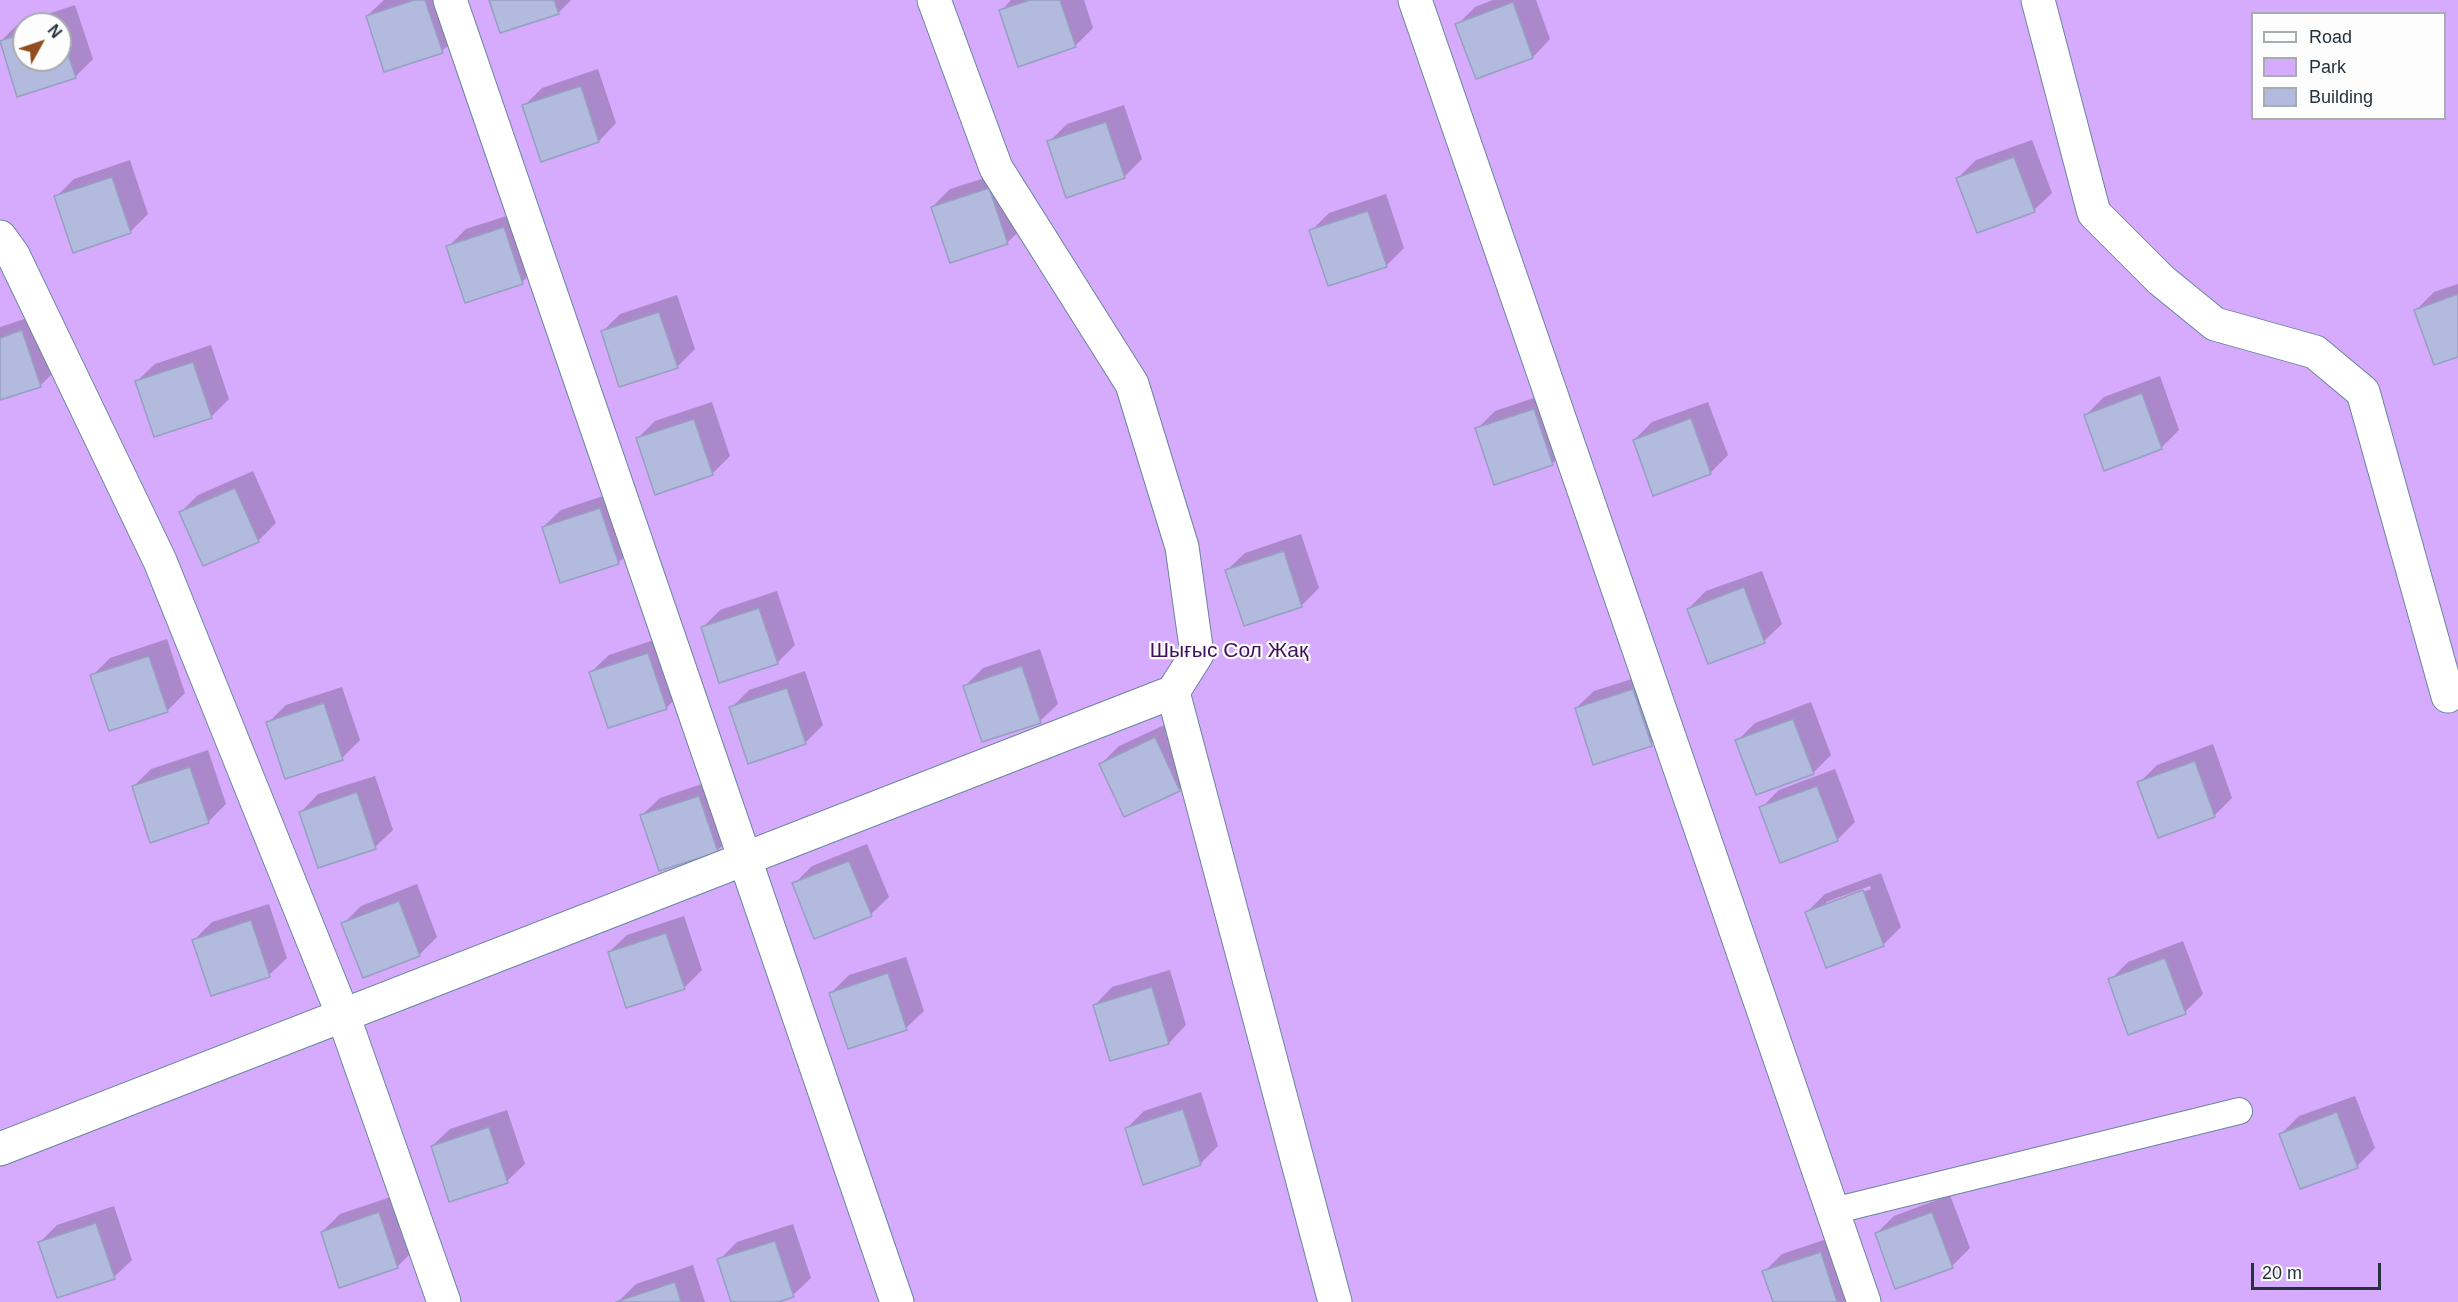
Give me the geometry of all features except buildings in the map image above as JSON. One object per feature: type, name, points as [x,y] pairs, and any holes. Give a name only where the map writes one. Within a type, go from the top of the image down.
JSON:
[{"type":"street","points":[[450,0],[743,860],[897,1302]]},
{"type":"street","points":[[0,1149],[1173,692],[1197,654],[1182,547],[1132,384],[996,168],[934,0]]},
{"type":"street","points":[[1415,0],[1864,1302]]},
{"type":"street","points":[[2038,0],[2094,213],[2161,280],[2215,324],[2315,352],[2363,392],[2448,696]]},
{"type":"street","points":[[0,237],[14,255],[160,561],[343,1015],[444,1302]]},
{"type":"street","points":[[1173,692],[1335,1302]]},
{"type":"lane","points":[[1833,1211],[2239,1111]]},
{"type":"green space","name":"Шығыс Сол Жақ","points":[[0,0],[2458,0],[2458,1302],[0,1302]]}]
